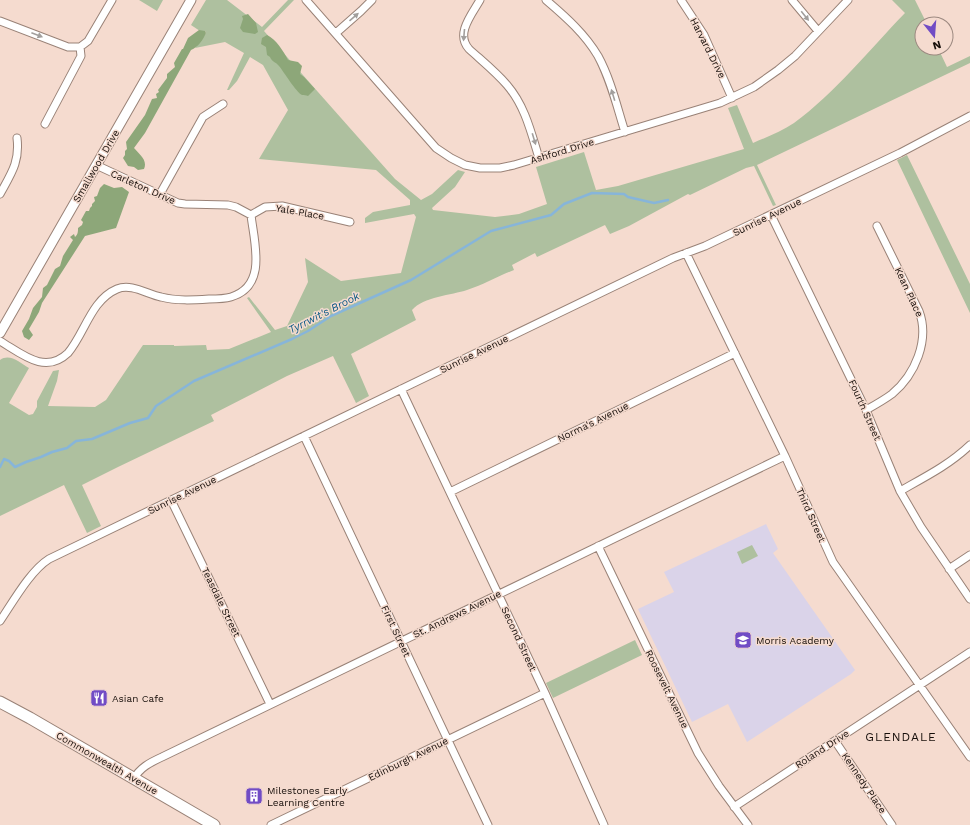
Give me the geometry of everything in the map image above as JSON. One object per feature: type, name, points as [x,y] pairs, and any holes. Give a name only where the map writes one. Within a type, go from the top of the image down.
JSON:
[{"type":"main road","name":"Commonwealth Avenue","points":[[0,702],[214,825]]},
{"type":"street","points":[[0,21],[68,47],[80,47],[90,39],[112,0]]},
{"type":"street","name":"Smallwood Drive","points":[[0,333],[191,0]]},
{"type":"street","name":"Ashford Drive","points":[[306,0],[432,144],[446,155],[465,165],[486,169],[507,167],[539,158],[714,105],[732,98],[754,87],[772,75],[790,60],[848,0]]},
{"type":"street","points":[[336,33],[362,11],[372,0]]},
{"type":"street","points":[[480,0],[464,30],[464,43],[503,80],[515,96],[528,120],[539,158]]},
{"type":"street","points":[[546,0],[577,28],[598,56],[608,78],[625,132]]},
{"type":"street","name":"Harvard Drive","points":[[681,0],[704,35],[732,98]]},
{"type":"street","points":[[792,0],[818,31]]},
{"type":"street","points":[[45,124],[81,56],[80,47]]},
{"type":"street","points":[[160,194],[203,117],[223,104]]},
{"type":"street","name":"Sunrise Avenue","points":[[0,621],[30,577],[43,563],[673,258],[705,246],[900,153],[970,116]]},
{"type":"street","points":[[0,194],[16,163],[18,150],[17,138]]},
{"type":"street","name":"Carleton Drive","points":[[96,165],[178,203],[228,205],[251,214]]},
{"type":"street","name":"Yale Place","points":[[251,214],[265,207],[282,206],[350,222]]},
{"type":"street","points":[[0,341],[36,361],[49,363],[57,361],[68,353],[100,302],[108,293],[119,288],[132,288],[177,301],[229,298],[242,292],[247,287],[254,275],[257,252],[251,214]]},
{"type":"street","name":"Fourth Street","points":[[771,215],[866,410],[900,491],[921,527],[970,599]]},
{"type":"street","name":"Kean Place","points":[[866,410],[892,394],[907,377],[917,358],[923,332],[922,322],[918,311],[877,226]]},
{"type":"street","name":"Third Street","points":[[686,253],[785,456],[828,554],[970,757]]},
{"type":"street","name":"Norma's Avenue","points":[[450,492],[735,353]]},
{"type":"street","name":"Second Street","points":[[401,389],[545,693],[604,825]]},
{"type":"street","name":"First Street","points":[[304,436],[488,825]]},
{"type":"street","points":[[900,491],[954,460],[970,445]]},
{"type":"street","name":"St. Andrews Avenue","points":[[134,779],[140,770],[154,761],[785,456]]},
{"type":"street","name":"Teasdale Street","points":[[171,500],[270,704]]},
{"type":"street","name":"Roosevelt Avenue","points":[[598,546],[707,769],[748,825]]},
{"type":"street","points":[[950,569],[970,555]]},
{"type":"street","name":"Roland Drive","points":[[734,807],[970,652]]},
{"type":"street","name":"Edinburgh Avenue","points":[[271,825],[545,693]]},
{"type":"street","name":"Kennedy Place","points":[[835,741],[892,825]]},
{"type":"shaded area","name":"Morris Academy","points":[[766,524],[778,549],[773,553],[855,670],[747,742],[728,704],[692,722],[638,609],[674,592],[664,572]]},
{"type":"green space","points":[[139,0],[163,0],[157,11]]},
{"type":"green space","points":[[206,0],[227,0],[262,27],[288,0],[294,0],[264,31],[395,179],[421,200],[432,194],[458,170],[465,172],[455,187],[432,208],[433,210],[495,217],[519,214],[547,204],[536,167],[584,152],[596,190],[618,186],[744,149],[728,108],[737,105],[753,143],[784,129],[809,111],[838,85],[905,13],[892,0],[915,0],[923,16],[914,16],[914,56],[942,56],[947,67],[970,56],[970,63],[757,165],[776,205],[773,206],[754,166],[746,168],[690,195],[688,194],[629,226],[610,234],[605,225],[537,257],[535,253],[512,265],[514,270],[479,286],[423,302],[412,310],[416,320],[351,354],[369,396],[356,403],[333,356],[287,376],[211,415],[214,421],[82,485],[101,526],[87,533],[64,485],[0,516],[0,360],[4,358],[11,358],[19,361],[29,368],[9,403],[29,415],[33,414],[37,407],[37,401],[53,371],[59,370],[57,381],[48,406],[95,407],[106,400],[143,345],[206,345],[207,350],[229,349],[271,332],[247,298],[249,297],[275,330],[287,326],[308,282],[305,258],[341,281],[401,273],[416,217],[414,214],[365,223],[365,218],[373,212],[410,205],[410,200],[376,170],[259,159],[288,110],[263,65],[250,57],[237,81],[229,90],[227,90],[244,53],[225,42],[195,48],[206,33],[205,31],[200,31],[191,25]]},
{"type":"green space","points":[[248,14],[256,23],[258,32],[255,34],[243,32],[240,28],[243,19],[242,16]]},
{"type":"green space","points":[[199,30],[205,31],[206,33],[198,45],[191,50],[145,133],[134,148],[144,160],[144,169],[138,170],[134,167],[128,166],[123,158],[127,149],[126,142],[145,115],[152,99],[157,98],[156,94],[159,92],[158,90],[167,78],[167,74],[175,67],[174,63],[188,38]]},
{"type":"green space","points":[[267,35],[277,43],[288,60],[298,62],[302,66],[300,74],[315,89],[308,96],[299,93],[279,66],[267,55],[266,47],[261,44],[262,38]]},
{"type":"green space","points":[[907,155],[970,284],[970,313],[897,160]]},
{"type":"green space","points":[[104,184],[114,188],[122,187],[129,192],[116,228],[85,236],[42,303],[39,312],[29,329],[33,335],[29,340],[24,337],[22,331],[33,308],[42,297],[43,288],[47,285],[55,269],[60,266],[63,256],[73,240],[70,237],[74,234],[75,237],[77,235],[78,228],[83,222],[81,220],[86,211],[89,211],[95,201],[94,197],[97,196],[100,188]]},
{"type":"green space","points":[[752,545],[758,556],[742,564],[737,552]]},
{"type":"green space","points":[[635,640],[642,655],[553,698],[546,683]]},
{"type":"waterway","name":"Tyrrwit's Brook","points":[[0,467],[4,459],[9,461],[15,467],[52,452],[67,448],[76,441],[92,439],[130,423],[148,418],[156,406],[194,381],[292,339],[308,331],[331,316],[411,280],[491,231],[551,215],[564,204],[592,193],[624,194],[628,197],[654,203],[668,200]]},
{"type":"place","name":"Morris Academy","points":[[743,640]]},
{"type":"place","name":"Asian Cafe","points":[[99,698]]},
{"type":"place","name":"Milestones Early Learning Centre","points":[[254,796]]},
{"type":"district","name":"GLENDALE","points":[[901,737]]}]
